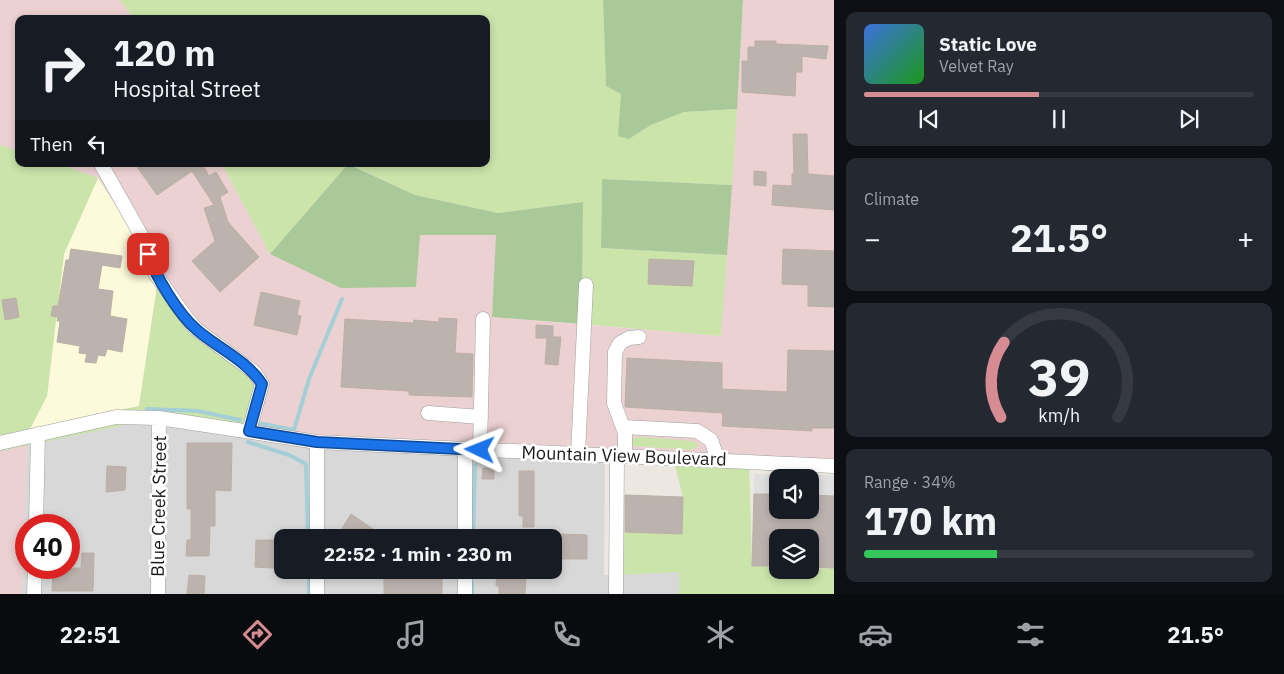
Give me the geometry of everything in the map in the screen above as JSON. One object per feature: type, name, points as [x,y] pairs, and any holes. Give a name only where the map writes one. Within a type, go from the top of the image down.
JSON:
[{"type":"street","points":[[104,167],[141,235],[154,272],[186,318],[196,330],[254,372],[262,384],[249,431]]},
{"type":"street","points":[[578,454],[586,285]]},
{"type":"street","points":[[480,450],[483,319]]},
{"type":"street","points":[[616,594],[621,456],[624,427],[614,403],[616,352],[620,343],[629,338],[639,337]]},
{"type":"street","points":[[428,414],[481,417]]},
{"type":"street","name":"Mountain View Boulevard","points":[[0,444],[116,417],[160,418],[317,442],[834,466]]},
{"type":"street","name":"Blue Creek Street","points":[[158,594],[160,418]]},
{"type":"street","points":[[624,427],[697,431],[711,440],[718,460]]},
{"type":"street","points":[[36,514],[38,434]]},
{"type":"street","points":[[317,442],[317,529]]},
{"type":"street","points":[[465,450],[465,529]]},
{"type":"street","points":[[34,594],[35,579]]},
{"type":"street","points":[[317,579],[317,594]]},
{"type":"street","points":[[465,579],[465,594]]},
{"type":"shaded area","points":[[0,0],[120,0],[131,15],[15,15],[15,150],[0,145]]},
{"type":"shaded area","points":[[743,0],[834,0],[834,466],[625,456],[249,431],[193,324],[98,178],[67,167],[224,167],[270,254],[419,234],[497,235],[492,317],[721,336]]},
{"type":"shaded area","points":[[98,178],[159,273],[139,406],[30,429],[47,396],[64,254]]},
{"type":"shaded area","points":[[159,418],[605,455],[604,575],[679,572],[679,594],[22,594],[22,579],[80,579],[80,514],[25,514],[27,444]]},
{"type":"shaded area","points":[[27,444],[25,514],[15,514],[15,579],[22,579],[22,594],[0,594],[0,451]]},
{"type":"shaded area","points":[[754,474],[769,474],[769,494],[754,494]]},
{"type":"shaded area","points":[[819,475],[834,475],[834,496],[819,495]]},
{"type":"green space","points":[[120,0],[603,0],[606,86],[621,94],[629,139],[651,125],[684,112],[737,109],[732,185],[602,179],[601,248],[727,255],[721,336],[582,324],[583,202],[498,213],[415,195],[355,167],[490,167],[490,15],[131,15]]},
{"type":"green space","points":[[603,0],[743,0],[737,109],[684,112],[651,125],[629,139],[618,136],[621,94],[606,86]]},
{"type":"green space","points":[[0,145],[15,150],[15,167],[67,167],[98,178],[64,254],[47,396],[30,429],[139,406],[159,273],[193,324],[255,384],[249,431],[159,418],[0,451]]},
{"type":"green space","points":[[224,167],[345,167],[270,254]]},
{"type":"green space","points":[[345,167],[354,167],[415,195],[498,213],[583,202],[582,324],[492,317],[496,235],[420,235],[416,287],[341,288],[270,254]]},
{"type":"green space","points":[[602,179],[732,185],[727,255],[601,248]]},
{"type":"green space","points":[[645,437],[692,441],[697,443],[698,446],[692,450],[633,446],[631,441],[634,438]]},
{"type":"green space","points":[[673,458],[749,461],[752,566],[769,566],[769,579],[819,579],[819,569],[834,568],[834,594],[679,594],[679,572],[616,575],[618,532],[682,534],[683,497]]},
{"type":"building","points":[[755,41],[776,41],[776,44],[828,46],[826,59],[802,56],[802,72],[796,72],[795,96],[742,92],[742,61],[748,61],[748,47],[755,47]]},
{"type":"building","points":[[793,134],[807,134],[808,174],[834,176],[834,210],[772,205],[773,185],[792,186],[792,174],[794,174]]},
{"type":"building","points":[[137,167],[204,167],[209,176],[216,172],[228,192],[220,197],[228,222],[259,257],[220,292],[192,261],[215,241],[204,208],[214,205],[192,171],[157,195]]},
{"type":"building","points":[[754,171],[766,172],[766,186],[754,185]]},
{"type":"building","points":[[71,249],[122,256],[120,268],[102,265],[98,289],[113,291],[110,316],[127,319],[122,352],[107,349],[105,356],[98,355],[96,363],[85,362],[87,354],[79,353],[80,346],[57,342],[60,321],[57,321],[58,317],[51,316],[53,306],[58,306],[66,260],[69,260]]},
{"type":"building","points":[[783,249],[834,251],[834,307],[808,306],[808,285],[782,284]]},
{"type":"building","points":[[649,259],[694,261],[692,286],[648,284]]},
{"type":"building","points":[[261,292],[300,301],[297,315],[301,316],[297,335],[254,325]]},
{"type":"building","points":[[16,298],[19,317],[5,320],[2,300]]},
{"type":"building","points":[[439,318],[457,319],[455,353],[473,354],[472,397],[409,395],[409,391],[341,387],[345,319],[413,323],[414,320],[439,322]]},
{"type":"building","points":[[536,325],[553,326],[553,337],[561,337],[558,365],[545,364],[547,338],[536,338]]},
{"type":"building","points":[[788,350],[834,351],[834,428],[812,428],[812,431],[722,426],[723,413],[625,407],[627,358],[722,363],[722,389],[787,392]]},
{"type":"building","points":[[187,443],[232,443],[231,491],[215,490],[215,526],[210,526],[209,556],[186,556],[187,540],[191,540],[191,509],[187,509]]},
{"type":"building","points":[[107,466],[126,467],[125,490],[106,492]]},
{"type":"building","points":[[483,468],[494,468],[494,479],[482,479]]},
{"type":"building","points":[[519,471],[534,471],[534,527],[523,527],[523,516],[519,516]]},
{"type":"building","points":[[754,494],[769,494],[769,519],[819,519],[819,495],[834,496],[834,568],[819,567],[819,529],[769,529],[769,566],[752,566]]},
{"type":"building","points":[[625,495],[683,497],[682,534],[625,532]]},
{"type":"building","points":[[351,514],[373,529],[342,529]]},
{"type":"building","points":[[562,534],[587,535],[587,559],[562,559]]},
{"type":"building","points":[[256,540],[274,540],[274,568],[255,567]]},
{"type":"building","points":[[82,553],[94,553],[93,591],[52,591],[53,579],[80,579]]},
{"type":"building","points":[[189,575],[205,576],[204,594],[187,594]]},
{"type":"building","points":[[384,579],[442,579],[442,594],[384,594]]},
{"type":"building","points":[[496,579],[526,579],[525,594],[499,594],[499,586],[496,586]]},
{"type":"waterway","points":[[258,423],[294,430],[309,379],[342,299]]},
{"type":"waterway","points":[[147,409],[198,411],[240,420]]},
{"type":"waterway","points":[[248,442],[289,455],[306,464],[308,529]]},
{"type":"waterway","points":[[473,529],[475,465]]},
{"type":"waterway","points":[[309,579],[309,594]]},
{"type":"waterway","points":[[472,582],[472,594]]},
{"type":"route","points":[[148,254],[154,272],[196,330],[254,372],[262,384],[249,431],[317,442],[480,450]]}]
